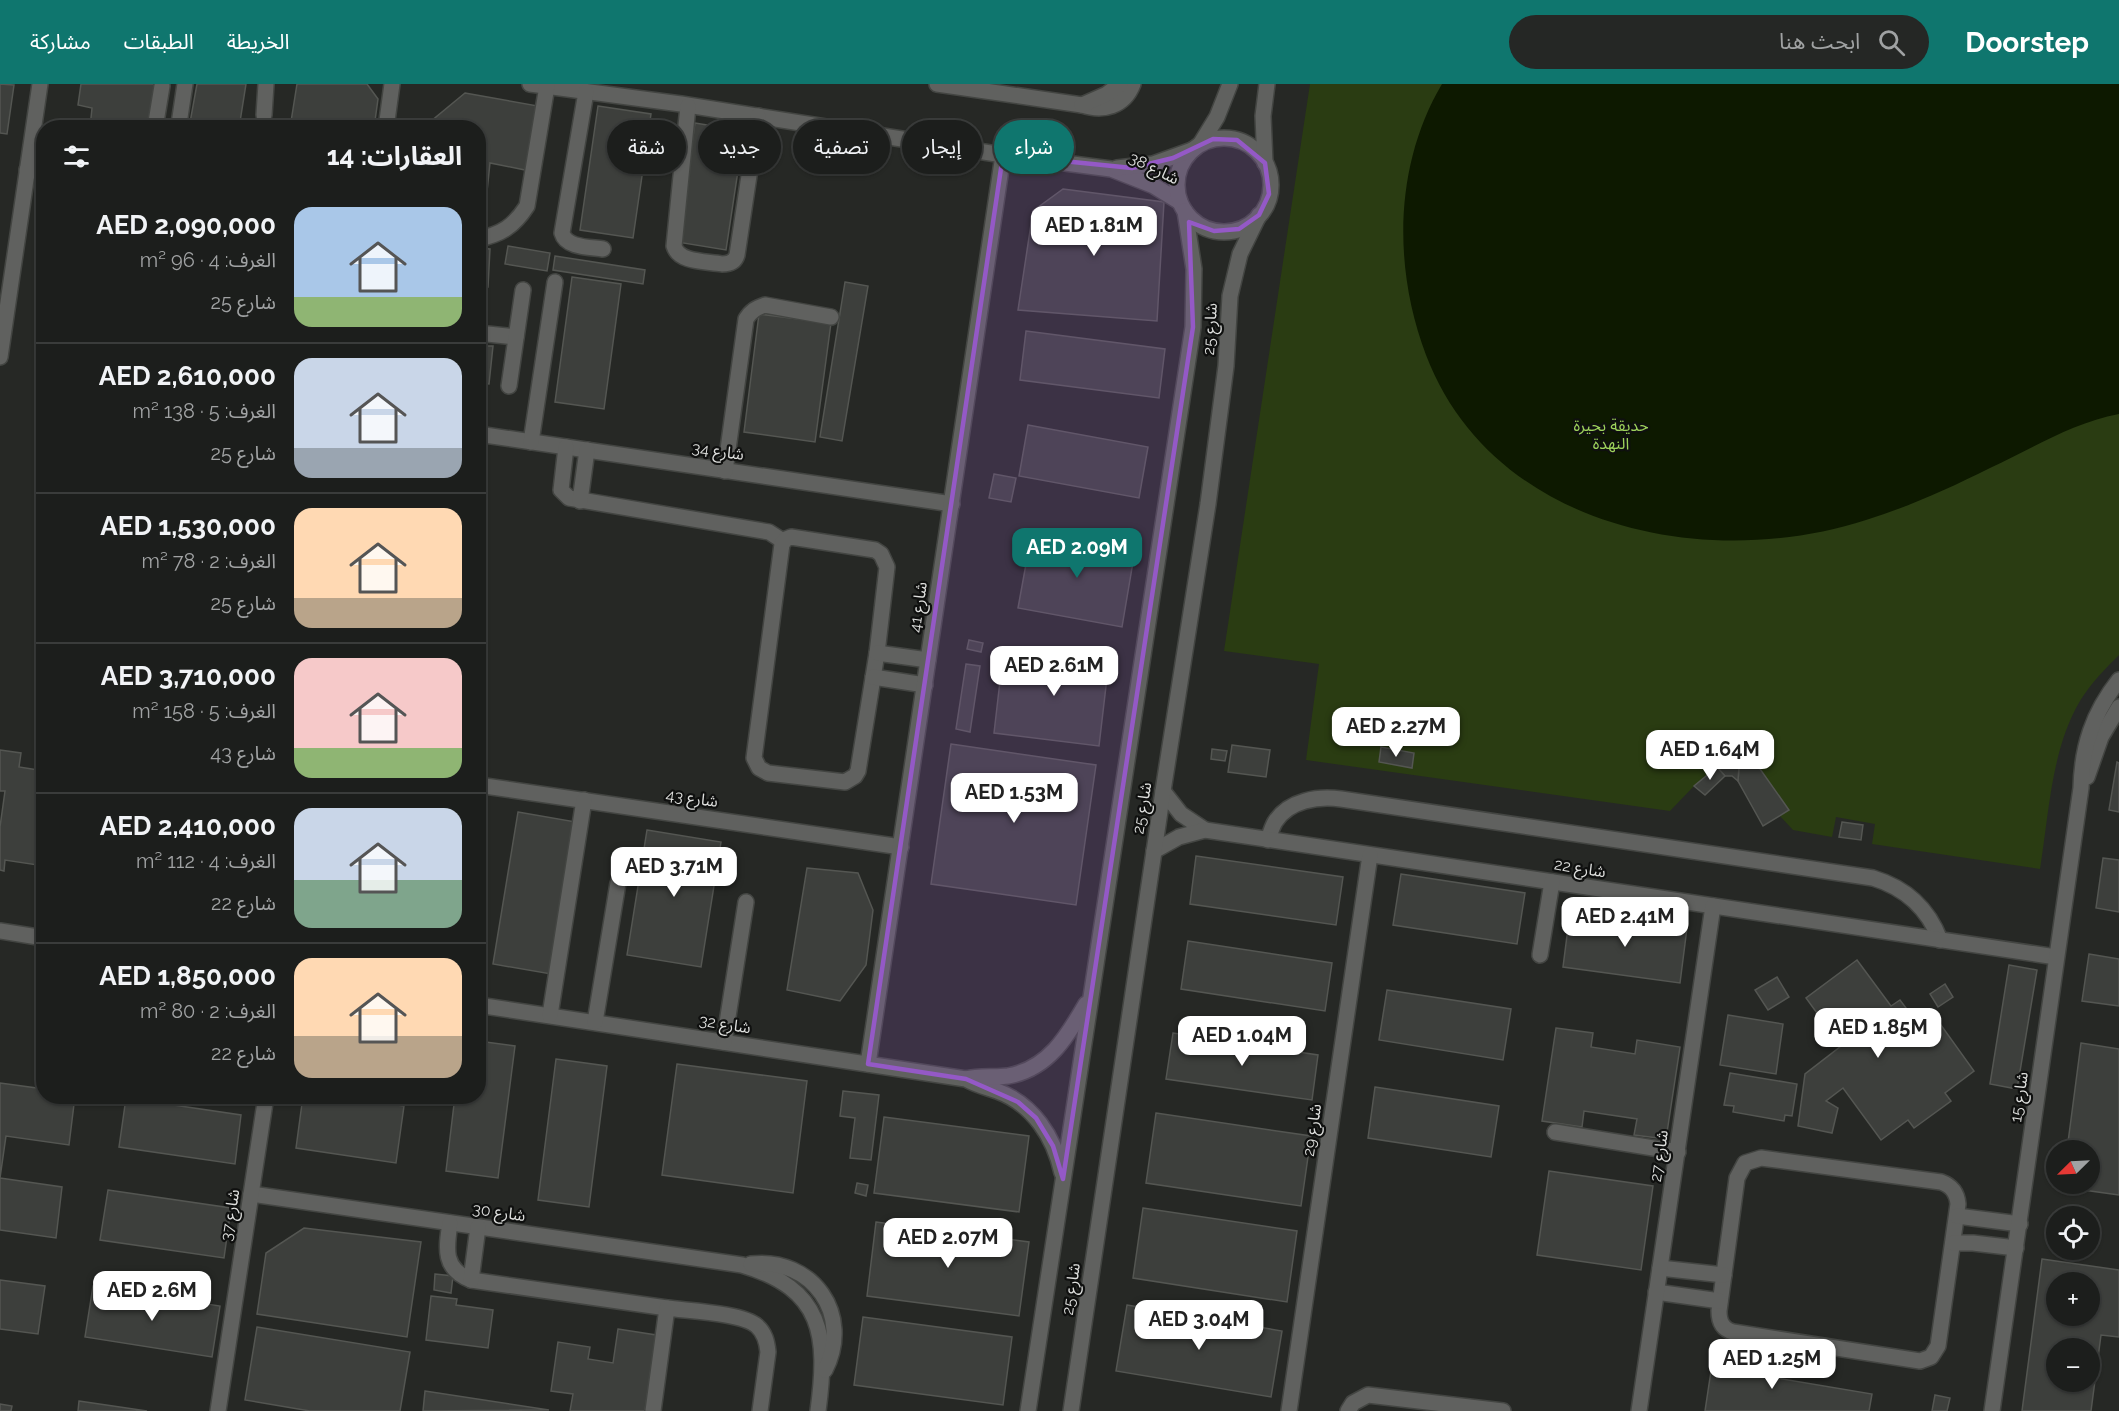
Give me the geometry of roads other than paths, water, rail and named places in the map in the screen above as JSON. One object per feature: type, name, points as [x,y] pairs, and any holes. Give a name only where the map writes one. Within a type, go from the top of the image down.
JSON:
[{"type":"street","points":[[0,357],[40,84]]},
{"type":"street","points":[[258,84],[259,114],[266,84]]},
{"type":"street","points":[[387,120],[392,84]]},
{"type":"street","points":[[937,84],[1093,108],[1116,105],[1125,98],[1133,84]]},
{"type":"street","points":[[1082,105],[1107,94],[1120,84]]},
{"type":"street","points":[[1230,84],[1217,117],[1185,159],[1177,179],[1182,206],[1203,226],[1214,231],[1227,231],[1245,226],[1259,215],[1266,205],[1270,186],[1265,163],[1263,116],[1267,84]]},
{"type":"street","points":[[180,120],[186,85]]},
{"type":"street","points":[[486,236],[503,231],[516,222],[527,206],[536,85]]},
{"type":"street","name":"شارع 38","points":[[536,85],[564,86],[586,92],[994,154]]},
{"type":"street","points":[[156,120],[162,86]]},
{"type":"street","points":[[586,92],[562,233],[568,243],[603,249]]},
{"type":"street","points":[[684,105],[674,246],[677,253],[685,258],[722,264],[734,261],[737,255],[761,117]]},
{"type":"street","points":[[681,120],[684,105]]},
{"type":"street","points":[[1196,147],[1213,139],[1237,140],[1258,153],[1265,163]]},
{"type":"street","name":"شارع 38","points":[[1111,169],[1153,164],[1196,147]]},
{"type":"street","name":"شارع 38","points":[[1074,164],[1111,169],[1147,182],[1182,206]]},
{"type":"street","points":[[27,170],[36,171]]},
{"type":"street","name":"شارع 41","points":[[868,1064],[1000,174]]},
{"type":"street","name":"شارع 25","points":[[1028,1411],[1193,327],[1194,269],[1182,206]]},
{"type":"street","name":"شارع 25","points":[[1071,1411],[1208,504],[1226,366],[1230,296],[1240,254],[1259,215]]},
{"type":"street","points":[[531,442],[555,282]]},
{"type":"street","points":[[509,386],[524,290]]},
{"type":"street","points":[[725,471],[746,319],[759,307],[765,305],[831,317]]},
{"type":"street","points":[[486,334],[516,337]]},
{"type":"street","name":"شارع 34","points":[[486,435],[952,504]]},
{"type":"street","points":[[566,447],[561,490],[566,496],[580,501],[769,532],[783,541]]},
{"type":"street","points":[[580,501],[587,450]]},
{"type":"street","points":[[791,537],[868,548],[881,554],[887,567],[877,653],[858,771],[851,780],[839,783],[768,773],[759,768],[754,758],[783,541],[791,537]]},
{"type":"street","points":[[877,653],[928,660]]},
{"type":"street","points":[[873,677],[925,685]]},
{"type":"street","name":"شارع 15","points":[[1992,1411],[2081,788],[2083,757],[2092,723],[2119,680]]},
{"type":"street","name":"شارع 15","points":[[2081,788],[2101,737],[2119,707]]},
{"type":"street","name":"شارع 43","points":[[486,786],[901,847]]},
{"type":"street","name":"شارع 22","points":[[1163,791],[1182,814],[1204,830]]},
{"type":"street","points":[[1268,840],[1275,821],[1293,806],[1316,798],[1341,799],[1873,878],[1898,888],[1919,904],[1935,926],[1940,940]]},
{"type":"street","points":[[550,1015],[584,800]]},
{"type":"street","name":"شارع 22","points":[[1154,851],[1179,837],[1204,830],[2056,957]]},
{"type":"street","name":"شارع 29","points":[[1289,1411],[1370,855]]},
{"type":"street","points":[[1540,954],[1552,882]]},
{"type":"street","points":[[595,1022],[618,883]]},
{"type":"street","points":[[724,1042],[746,902]]},
{"type":"street","name":"شارع 27","points":[[1639,1411],[1713,906]]},
{"type":"street","points":[[0,931],[36,937]]},
{"type":"street","name":"شارع 32","points":[[486,1006],[966,1079],[979,1076],[1012,1076],[1045,1061],[1063,1041],[1090,997]]},
{"type":"street","name":"شارع 32","points":[[966,1079],[1007,1095],[1028,1109],[1053,1146],[1063,1179]]},
{"type":"street","name":"شارع 37","points":[[218,1411],[265,1104]]},
{"type":"street","points":[[1555,1132],[1678,1152]]},
{"type":"street","points":[[1761,1158],[1947,1184],[1956,1192],[1958,1204],[1953,1243],[1938,1346],[1926,1360],[1920,1361],[1732,1332],[1720,1322],[1720,1301],[1737,1178],[1745,1163],[1753,1159],[1761,1158]]},
{"type":"street","name":"شارع 30","points":[[251,1194],[742,1265],[764,1271],[781,1279],[795,1290],[807,1304],[815,1320],[823,1375],[818,1411]]},
{"type":"street","points":[[1957,1216],[2020,1224]]},
{"type":"street","points":[[450,1223],[447,1252],[450,1262],[462,1276],[471,1280],[743,1319],[759,1328],[767,1343],[768,1352],[760,1411]]},
{"type":"street","points":[[471,1280],[478,1227]]},
{"type":"street","points":[[1953,1243],[2016,1248]]},
{"type":"street","points":[[1660,1268],[1724,1275]]},
{"type":"street","points":[[1656,1292],[1720,1301]]},
{"type":"street","points":[[653,1411],[667,1308]]},
{"type":"street","points":[[1348,1411],[1353,1403],[1368,1395],[1503,1411]]},
{"type":"park label","name":"حديقة بحيرة النهدة","points":[[1611,434]]}]
